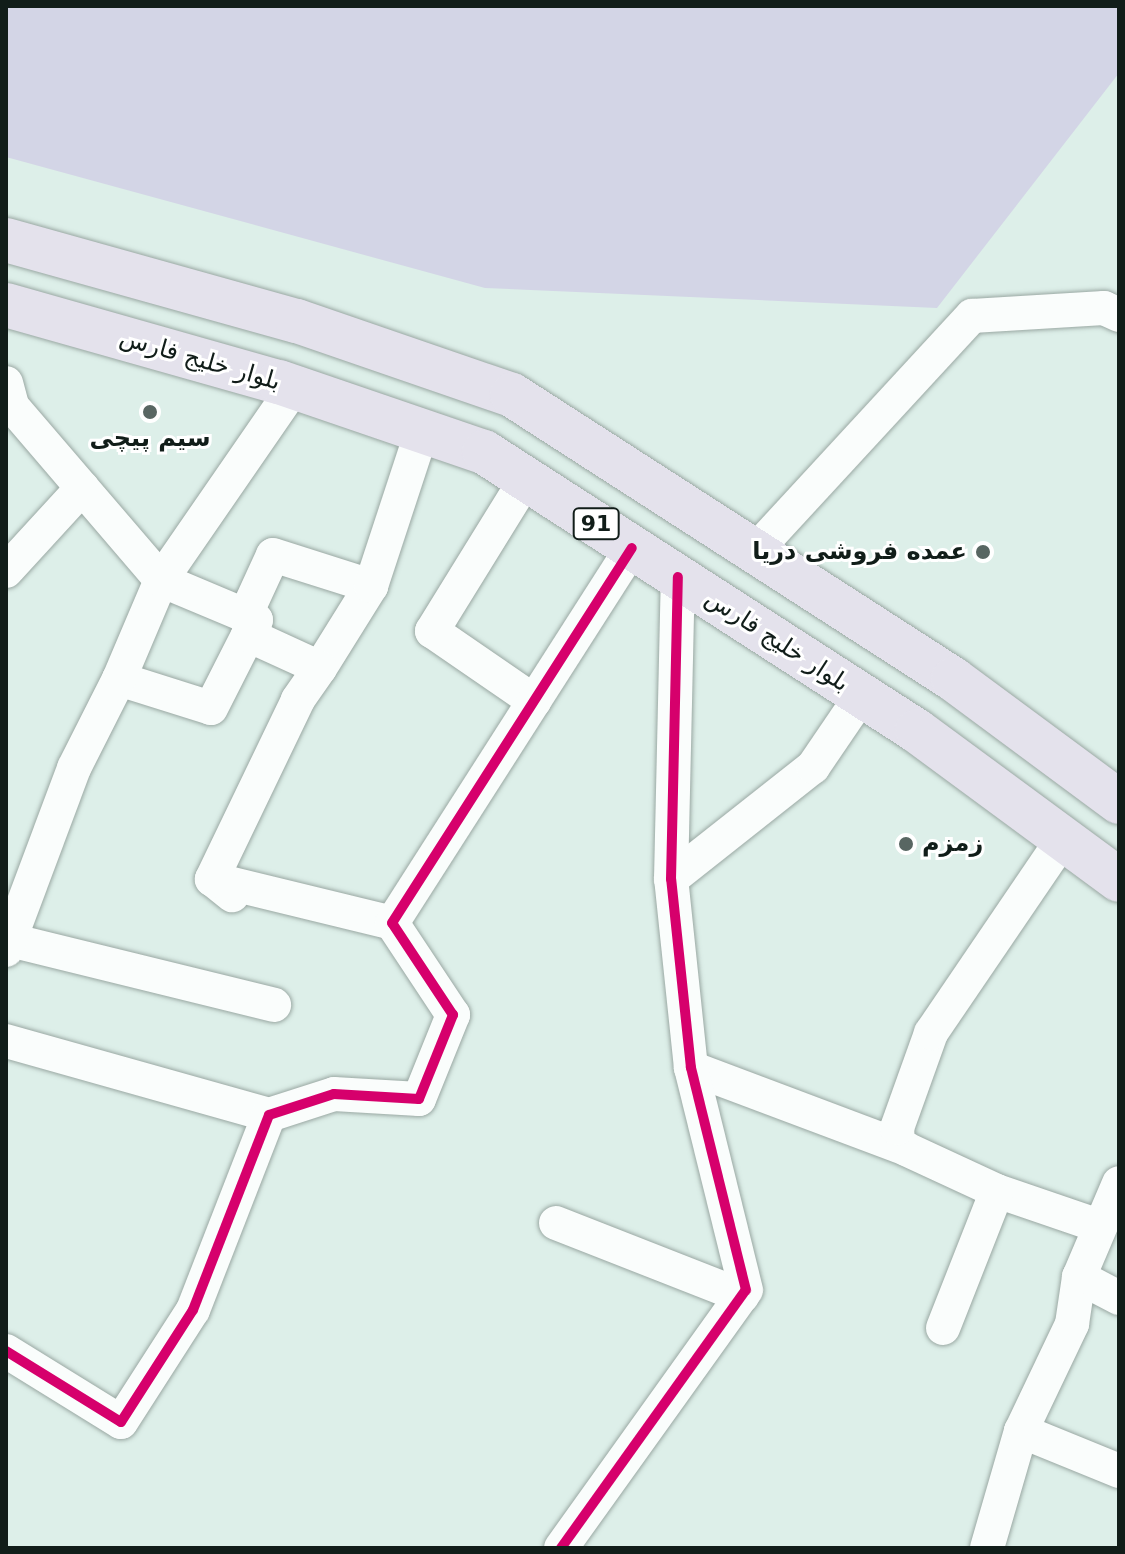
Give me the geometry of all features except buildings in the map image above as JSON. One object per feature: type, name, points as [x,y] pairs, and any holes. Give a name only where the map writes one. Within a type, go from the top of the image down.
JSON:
[{"type":"highway","name":"91","points":[[6,240],[297,321],[512,395],[953,679],[1119,802]]},
{"type":"highway","name":"بلوار خلیج فارس","points":[[6,305],[294,387],[484,452],[862,695],[962,764],[1119,880]]},
{"type":"highway","points":[[962,764],[1002,715]]},
{"type":"street","points":[[755,551],[972,316],[1104,308],[1119,315]]},
{"type":"street","points":[[6,383],[12,406],[161,580],[320,668]]},
{"type":"street","points":[[274,1005],[8,945],[74,768],[119,679],[161,580],[294,387]]},
{"type":"street","points":[[6,1041],[269,1115],[334,1094],[419,1099],[453,1015],[392,923],[222,887],[298,700],[371,586],[422,431]]},
{"type":"street","points":[[526,479],[432,631],[534,701]]},
{"type":"street","points":[[6,571],[82,488]]},
{"type":"street","points":[[392,923],[632,548]]},
{"type":"street","points":[[119,679],[211,708],[273,555],[371,586]]},
{"type":"street","points":[[561,1548],[746,1290],[691,1068],[671,879],[678,577]]},
{"type":"street","points":[[671,879],[813,767],[862,695]]},
{"type":"street","points":[[898,1145],[897,1128],[931,1033],[1063,839]]},
{"type":"street","points":[[691,1068],[898,1145],[997,1191],[1099,1226]]},
{"type":"street","points":[[6,1351],[121,1422],[193,1310],[269,1115]]},
{"type":"street","points":[[987,1548],[1021,1431],[1072,1324],[1079,1277],[1119,1183]]},
{"type":"street","points":[[943,1328],[997,1191]]},
{"type":"street","points":[[556,1223],[742,1296]]},
{"type":"street","points":[[1079,1277],[1119,1298]]},
{"type":"street","points":[[1021,1431],[1119,1471]]},
{"type":"shaded area","points":[[6,6],[1119,6],[1119,73],[937,308],[485,288],[6,157]]},
{"type":"cycle path","points":[[6,1351],[121,1422],[193,1310],[269,1115],[334,1094],[419,1099],[453,1015],[392,923],[632,548]]},
{"type":"cycle path","points":[[561,1548],[746,1290],[691,1068],[671,879],[678,577]]},
{"type":"place","name":"سیم پیچی","points":[[150,412]]},
{"type":"place","name":"عمده فروشی دریا","points":[[983,552]]},
{"type":"place","name":"زمزم","points":[[906,844]]}]
